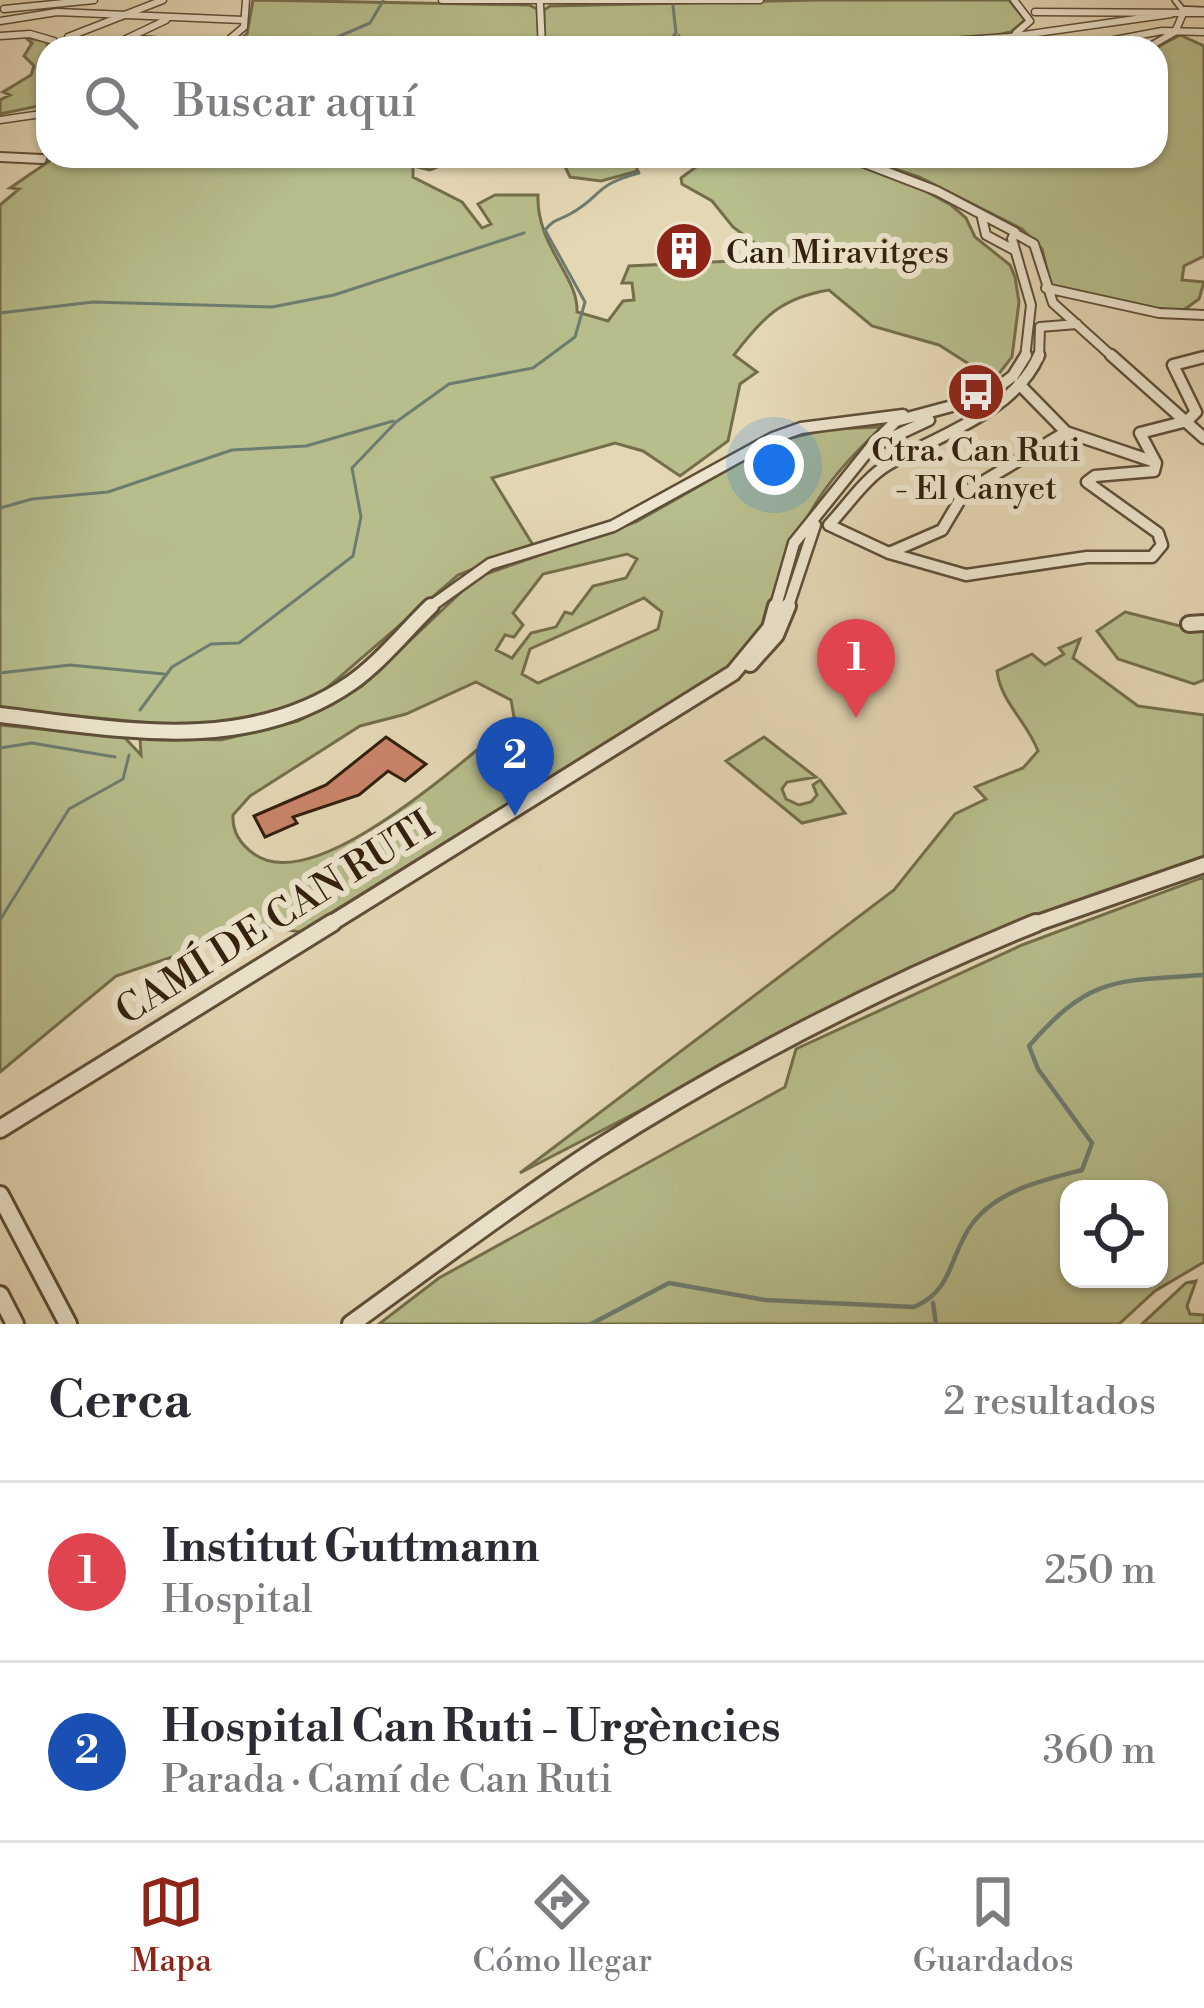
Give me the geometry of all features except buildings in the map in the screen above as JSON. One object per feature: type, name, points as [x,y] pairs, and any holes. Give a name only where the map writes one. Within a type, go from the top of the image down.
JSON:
[{"type":"street","points":[[2,10],[14,0]]},
{"type":"street","points":[[2,10],[89,0]]},
{"type":"street","points":[[70,36],[163,0]]},
{"type":"street","points":[[234,36],[244,27],[246,0]]},
{"type":"street","points":[[442,0],[760,0]]},
{"type":"street","points":[[1017,0],[1034,17],[1060,30]]},
{"type":"street","points":[[1175,0],[1182,9],[1204,11]]},
{"type":"street","points":[[539,2],[541,36]]},
{"type":"street","points":[[1000,36],[1034,17],[1204,11]]},
{"type":"street","points":[[0,21],[57,12],[243,20]]},
{"type":"street","points":[[1009,36],[1171,13]]},
{"type":"street","points":[[1166,36],[1176,30],[1183,14]]},
{"type":"street","points":[[132,36],[171,18]]},
{"type":"street","points":[[1139,36],[1176,30],[1204,32]]},
{"type":"street","points":[[0,36],[36,36]]},
{"type":"street","points":[[0,118],[36,112]]},
{"type":"street","points":[[0,157],[36,160]]},
{"type":"street","points":[[878,168],[937,190],[984,223],[1033,242],[1053,303],[1204,437]]},
{"type":"street","points":[[984,223],[987,236],[1017,252]]},
{"type":"street","points":[[1000,240],[1014,237]]},
{"type":"street","points":[[792,432],[946,414],[982,398],[1013,376],[1027,349],[1029,290],[1014,237]]},
{"type":"street","points":[[1046,288],[1159,314],[1204,315]]},
{"type":"street","points":[[1077,324],[1040,327],[1040,358],[1019,384],[945,439],[885,466],[830,525],[889,553],[966,575],[1087,556],[1152,557],[1162,545],[1158,533],[1087,482],[1095,476],[1144,476],[1154,471],[1156,463],[1140,433],[1187,422],[1197,406],[1173,365],[1204,357]]},
{"type":"street","points":[[1019,384],[1066,431],[1156,463]]},
{"type":"street","points":[[896,421],[982,398]]},
{"type":"street","points":[[0,715],[206,734],[279,722],[354,682],[448,589],[473,572],[610,527],[747,450],[792,432],[958,405]]},
{"type":"street","name":"CAMÍ DE CAN RUTI","points":[[871,449],[946,414]]},
{"type":"street","name":"CAMÍ DE CAN RUTI","points":[[759,646],[797,538],[896,421]]},
{"type":"street","points":[[889,553],[941,530],[964,493],[1066,431]]},
{"type":"street","name":"CAMÍ DE CAN RUTI","points":[[796,568],[824,508]]},
{"type":"street","name":"CAMÍ DE CAN RUTI","points":[[0,1125],[773,647],[783,626],[796,568],[797,538]]},
{"type":"street","name":"CAMÍ DE CAN RUTI","points":[[780,588],[783,626]]},
{"type":"street","name":"CAMÍ DE CAN RUTI","points":[[733,673],[783,626]]},
{"type":"street","points":[[351,1324],[597,1149],[839,1014],[1028,929],[1204,865]]},
{"type":"street","points":[[0,1195],[68,1324]]},
{"type":"street","points":[[0,1295],[15,1324]]},
{"type":"green space","points":[[253,0],[529,5],[537,9],[538,36],[244,36]]},
{"type":"green space","points":[[1009,0],[1025,20],[1011,32],[983,36],[545,36],[544,10],[550,6]]},
{"type":"green space","points":[[1180,35],[1204,46],[1204,256],[1184,266],[1182,280],[1204,282],[1199,299],[1178,314],[1051,286],[1042,249],[1022,229],[892,168],[1168,168],[1168,42]]},
{"type":"green space","points":[[25,37],[36,40],[36,106],[0,114],[0,100],[10,95],[3,92],[31,75],[34,66],[24,56],[32,43]]},
{"type":"green space","points":[[39,168],[413,168],[413,177],[462,202],[482,228],[491,224],[478,204],[495,195],[538,195],[544,230],[571,286],[577,312],[608,321],[623,301],[634,300],[632,283],[622,283],[629,266],[776,259],[733,227],[712,201],[682,184],[681,178],[695,168],[867,168],[951,205],[966,218],[975,237],[1010,265],[1019,302],[1012,357],[994,380],[939,345],[872,326],[829,290],[798,298],[764,320],[734,355],[757,372],[740,384],[728,441],[680,476],[643,451],[615,443],[492,478],[533,545],[458,575],[320,694],[261,717],[194,727],[0,709],[0,205],[19,189],[10,188]]},
{"type":"green space","points":[[566,168],[638,171],[601,181],[570,177]]},
{"type":"green space","points":[[882,427],[817,501],[744,658],[300,932],[263,926],[116,976],[0,1072],[0,725],[124,737],[141,755],[140,737],[221,740],[298,721],[362,686],[477,577],[636,522],[778,441],[829,429]],"holes":[[[627,554],[637,559],[626,578],[593,586],[572,614],[565,612],[556,627],[531,633],[512,658],[496,650],[505,635],[514,637],[523,625],[513,613],[543,574]],[[644,598],[662,612],[658,629],[538,683],[522,674],[530,649]],[[476,682],[511,700],[514,717],[423,793],[348,842],[312,857],[280,863],[254,854],[241,842],[233,815],[250,796],[360,726],[406,714]]]},
{"type":"green space","points":[[1125,612],[1204,632],[1204,680],[1194,684],[1118,659],[1097,631]]},
{"type":"green space","points":[[1080,639],[1073,658],[1138,706],[1204,715],[1204,858],[920,965],[520,1173],[894,890],[955,814],[986,799],[975,787],[1023,768],[1038,751],[1004,693],[997,671],[1032,654],[1045,665],[1064,654],[1059,648]]},
{"type":"green space","points":[[764,737],[816,777],[787,782],[782,789],[786,799],[799,805],[811,802],[817,795],[813,785],[820,780],[845,813],[802,823],[726,761]]},
{"type":"green space","points":[[1204,877],[1204,1262],[1168,1283],[1168,1180],[1060,1180],[1060,1288],[1160,1288],[1119,1324],[379,1324],[439,1278],[785,1087],[796,1049],[1022,945]]},
{"type":"green space","points":[[1196,1281],[1187,1306],[1190,1314],[1204,1315],[1204,1324],[1142,1324],[1186,1283]]},
{"type":"waterway","points":[[340,36],[370,23],[383,1]]},
{"type":"waterway","points":[[673,6],[673,36]]},
{"type":"waterway","points":[[140,710],[172,667],[211,644],[239,643],[353,556],[361,517],[352,468],[396,422],[449,384],[533,368],[575,337],[585,302],[545,230],[605,187],[639,173]]},
{"type":"waterway","points":[[0,313],[93,302],[272,307],[334,295],[524,233]]},
{"type":"waterway","points":[[0,508],[32,499],[108,492],[232,450],[306,446],[393,421]]},
{"type":"waterway","points":[[0,673],[70,665],[164,674]]},
{"type":"waterway","points":[[0,748],[32,743],[115,757]]},
{"type":"waterway","points":[[0,920],[69,809],[123,779],[129,755]]},
{"type":"waterway","points":[[591,1324],[669,1283],[765,1300],[914,1307],[927,1300],[944,1281],[982,1212],[1022,1188],[1082,1170],[1092,1143],[1038,1069],[1029,1046],[1088,994],[1126,982],[1204,975]]},
{"type":"waterway","points":[[933,1303],[936,1324]]},
{"type":"place","name":"Can Miravitges","points":[[684,251]]},
{"type":"place","name":"Ctra. Can Ruti - El Canyet","points":[[976,392]]},
{"type":"place","name":"Institut Guttmann","points":[[856,718]]},
{"type":"place","name":"Hospital Can Ruti - Urgències","points":[[515,816]]}]
